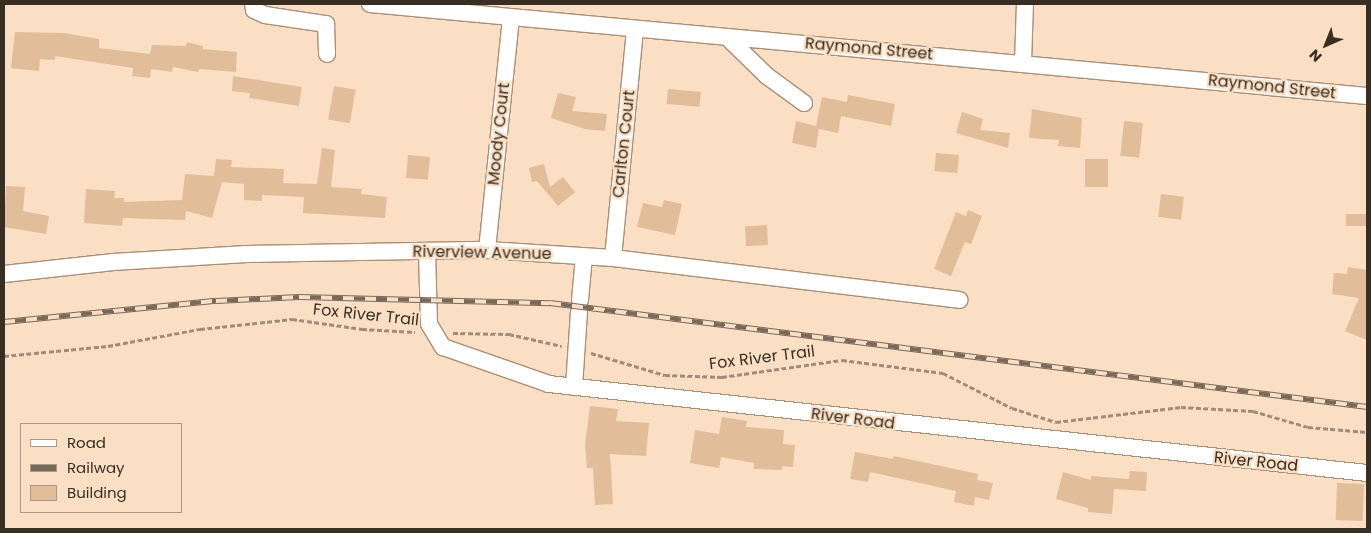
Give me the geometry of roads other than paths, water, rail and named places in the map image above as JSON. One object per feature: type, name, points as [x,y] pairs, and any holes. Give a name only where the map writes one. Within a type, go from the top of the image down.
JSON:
[{"type":"street","points":[[253,4],[254,10],[265,15],[326,24],[328,54]]},
{"type":"street","name":"Raymond Street","points":[[370,4],[635,30],[1023,62],[1367,96]]},
{"type":"street","points":[[1023,62],[1025,4]]},
{"type":"street","name":"Moody Court","points":[[487,250],[511,18]]},
{"type":"street","name":"Carlton Court","points":[[613,258],[635,30]]},
{"type":"street","points":[[728,38],[766,76],[804,103]]},
{"type":"street","name":"Riverview Avenue","points":[[4,274],[113,262],[247,254],[487,250],[613,258],[959,300]]},
{"type":"street","name":"River Road","points":[[427,252],[426,298],[432,333],[443,347],[549,384],[1367,473]]},
{"type":"street","points":[[574,387],[584,256]]},
{"type":"railway","points":[[4,322],[216,301],[299,297],[550,303],[1367,407]]}]
